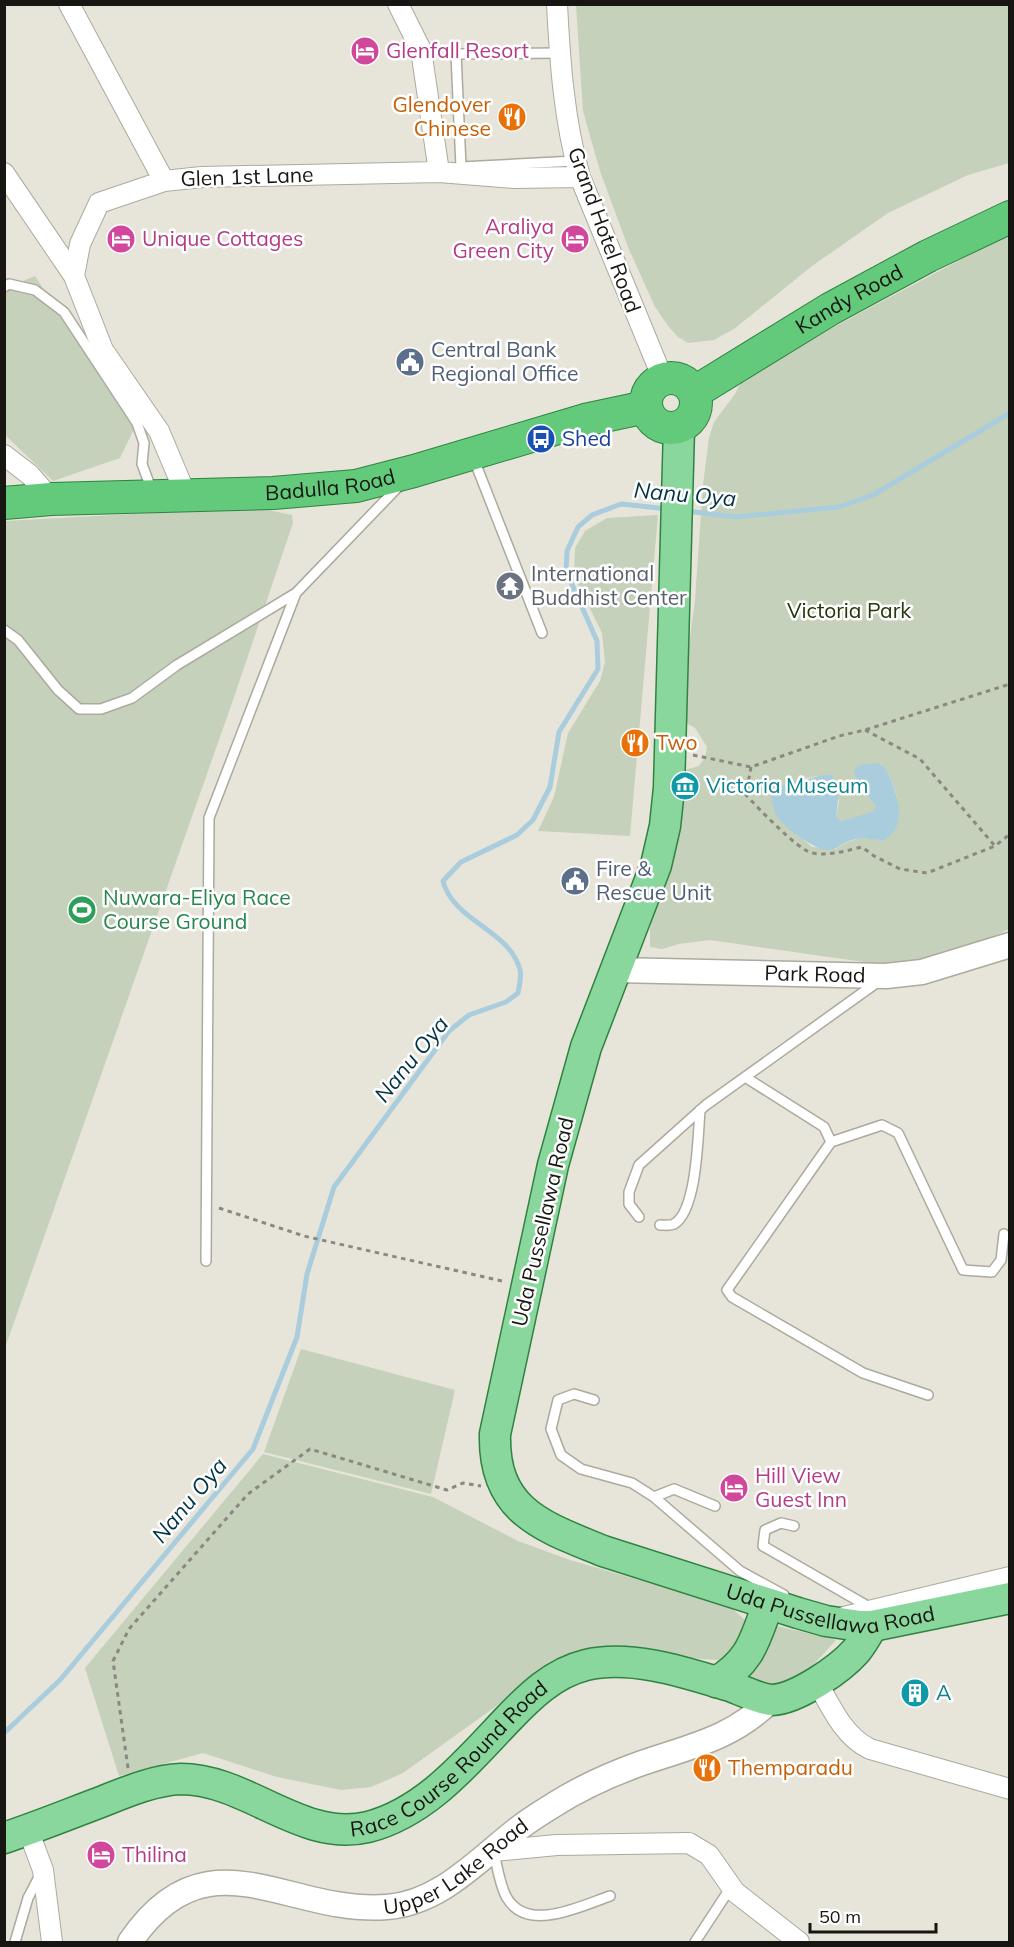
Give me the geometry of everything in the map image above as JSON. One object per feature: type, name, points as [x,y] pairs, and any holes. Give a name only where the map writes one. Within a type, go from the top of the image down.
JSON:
[{"type":"highway","name":"Kandy Road","points":[[695,392],[830,309],[928,256],[1010,217]]},
{"type":"highway","points":[[674,378],[688,383],[695,392],[697,407],[691,420],[679,428],[665,428],[652,421],[646,407],[646,395],[653,384],[663,379],[674,378]]},
{"type":"highway","name":"Badulla Road","points":[[4,503],[51,499],[273,493],[356,486],[585,420],[646,407]]},
{"type":"main road","name":"Uda Pussellawa Road","points":[[679,428],[668,806],[656,865],[586,1047],[553,1165],[495,1434],[494,1454],[497,1471],[504,1489],[514,1502],[529,1515],[573,1539],[603,1551],[826,1621],[873,1618],[1010,1598]]},
{"type":"main road","points":[[716,1682],[736,1669],[745,1659],[768,1604]]},
{"type":"main road","points":[[771,1700],[789,1695],[817,1682],[855,1652],[873,1618]]},
{"type":"main road","name":"Race Course Round Road","points":[[16,1834],[130,1791],[166,1781],[200,1781],[228,1788],[258,1799],[287,1815],[311,1823],[342,1829],[368,1827],[402,1815],[421,1802],[468,1761],[528,1699],[552,1679],[568,1671],[603,1662],[676,1670],[771,1700]]},
{"type":"street","points":[[69,4],[164,181]]},
{"type":"street","points":[[398,4],[422,50],[439,172]]},
{"type":"street","name":"Grand Hotel Road","points":[[557,4],[565,114],[578,169],[663,379]]},
{"type":"street","name":"Glen 1st Lane","points":[[74,276],[80,244],[99,203],[164,181],[202,177],[439,172],[514,178],[578,169]]},
{"type":"street","points":[[4,173],[74,276],[103,350],[159,431],[186,495]]},
{"type":"street","points":[[4,455],[30,475],[51,499]]},
{"type":"street","name":"Park Road","points":[[615,970],[886,976],[922,972],[1010,945]]},
{"type":"street","points":[[873,1618],[1010,1577]]},
{"type":"street","points":[[817,1682],[846,1731],[858,1743],[870,1749],[1010,1789]]},
{"type":"street","name":"Upper Lake Road","points":[[130,1942],[146,1922],[171,1898],[198,1886],[228,1882],[345,1905],[389,1907],[426,1896],[478,1864],[514,1832],[575,1792],[621,1771],[723,1734],[754,1717],[771,1700]]},
{"type":"street","points":[[16,1834],[43,1870],[52,1942]]},
{"type":"street","points":[[493,1851],[557,1845],[689,1843],[709,1855],[730,1887],[799,1942]]},
{"type":"lane","points":[[559,53],[456,54],[460,167],[578,169]]},
{"type":"lane","points":[[4,287],[9,284],[35,290],[64,312],[137,423],[144,443],[142,464],[154,496]]},
{"type":"lane","points":[[472,454],[542,633]]},
{"type":"lane","points":[[4,630],[18,640],[58,690],[79,709],[101,709],[132,698],[177,665],[296,593],[414,471]]},
{"type":"lane","points":[[206,1261],[208,818],[296,593]]},
{"type":"lane","points":[[639,1217],[629,1204],[628,1192],[639,1165],[700,1110],[886,976]]},
{"type":"lane","points":[[745,1077],[824,1127],[831,1142]]},
{"type":"lane","points":[[660,1225],[672,1225],[680,1219],[693,1188],[700,1110]]},
{"type":"lane","points":[[928,1395],[863,1373],[732,1297],[727,1290],[831,1142],[882,1125],[898,1133],[963,1270],[992,1272],[1001,1260],[1004,1234]]},
{"type":"lane","points":[[594,1400],[574,1394],[558,1400],[551,1429],[561,1455],[581,1469],[632,1483],[654,1497],[740,1571],[789,1598],[798,1613]]},
{"type":"lane","points":[[654,1497],[674,1489],[714,1506]]},
{"type":"lane","points":[[794,1526],[781,1523],[765,1530],[763,1546],[873,1618]]},
{"type":"lane","points":[[493,1851],[506,1897],[515,1908],[528,1915],[543,1916],[610,1896]]},
{"type":"lane","points":[[15,1942],[28,1898],[43,1870]]},
{"type":"lane","points":[[695,1942],[730,1887]]},
{"type":"path","points":[[669,752],[705,756],[751,767],[839,736],[865,730],[1010,684]]},
{"type":"path","points":[[865,730],[920,759],[994,846]]},
{"type":"path","points":[[751,767],[746,795],[778,827],[809,852],[835,854],[862,847],[874,856],[900,868],[927,873],[994,846],[1010,834]]},
{"type":"path","points":[[206,1203],[304,1236],[528,1288]]},
{"type":"path","points":[[130,1791],[113,1661],[129,1629],[248,1494],[310,1449],[447,1490],[463,1484],[504,1489]]},
{"type":"green space","points":[[576,5],[1009,5],[1009,163],[968,175],[888,213],[812,266],[734,329],[714,340],[688,343],[678,337],[655,307],[628,247],[600,171],[583,111]]},
{"type":"green space","name":"Victoria Park","points":[[1009,234],[1009,929],[996,935],[927,958],[879,964],[710,940],[662,949],[650,947],[650,929],[664,875],[681,771],[699,766],[705,757],[707,747],[695,728],[679,719],[695,600],[703,485],[709,438],[714,422],[735,394],[745,374]],"holes":[[[885,767],[895,789],[898,805],[883,841],[872,838],[858,839],[847,842],[836,849],[812,847],[798,835],[797,780],[817,776],[839,800],[836,817],[842,821],[873,812],[876,806],[859,787]]]},
{"type":"green space","points":[[35,276],[134,429],[120,458],[53,481],[5,435],[4,289]]},
{"type":"green space","name":"Nuwara-Eliya Race Course Ground","points":[[242,508],[263,509],[292,515],[293,523],[5,1348],[5,521]]},
{"type":"green space","points":[[658,515],[630,836],[538,831],[554,797],[568,733],[600,681],[605,662],[602,633],[574,576],[575,548],[585,531],[607,518]]},
{"type":"green space","points":[[301,1349],[455,1390],[431,1494],[264,1452]]},
{"type":"green space","points":[[263,1454],[433,1497],[518,1541],[570,1560],[729,1606],[745,1620],[747,1641],[736,1656],[717,1660],[596,1651],[516,1692],[403,1773],[371,1787],[341,1790],[277,1777],[203,1753],[119,1776],[85,1668]]},
{"type":"green space","points":[[777,1626],[836,1640],[807,1670],[787,1684],[761,1685],[746,1680]]},
{"type":"water","points":[[876,763],[885,767],[899,807],[897,826],[892,834],[883,841],[855,839],[834,849],[824,850],[794,833],[777,816],[771,796],[779,788],[792,782],[826,775],[832,775],[839,791],[836,817],[842,821],[872,812],[876,806],[859,787],[854,772],[857,766]]},
{"type":"waterway","name":"Nanu Oya","points":[[686,511],[736,517],[838,507],[873,495],[1010,413]]},
{"type":"waterway","name":"Nanu Oya","points":[[4,1733],[60,1680],[253,1449],[297,1337],[307,1274],[334,1187],[449,1031],[469,1015],[506,1002],[518,993],[521,973],[514,956],[494,935],[458,906],[449,895],[443,881],[461,862],[517,835],[533,820],[550,787],[559,732],[598,669],[597,641],[566,571],[567,551],[578,527],[592,515],[621,504],[668,509]]},
{"type":"place","name":"Glenfall Resort","points":[[365,51]]},
{"type":"place","name":"Glendover Chinese","points":[[512,117]]},
{"type":"place","name":"Unique Cottages","points":[[121,239]]},
{"type":"place","name":"Araliya Green City","points":[[575,239]]},
{"type":"place","name":"Central Bank Regional Office","points":[[410,362]]},
{"type":"place","name":"Shed","points":[[541,439]]},
{"type":"place","name":"International Buddhist Center","points":[[510,586]]},
{"type":"place","name":"Two","points":[[635,743]]},
{"type":"place","name":"Victoria Museum","points":[[685,786]]},
{"type":"place","name":"Fire & Rescue Unit","points":[[575,881]]},
{"type":"place","name":"Nuwara-Eliya Race Course Ground","points":[[82,910]]},
{"type":"place","name":"Hill View Guest Inn","points":[[734,1488]]},
{"type":"place","name":"A","points":[[915,1693]]},
{"type":"place","name":"Themparadu","points":[[707,1768]]},
{"type":"place","name":"Thilina","points":[[101,1855]]}]
